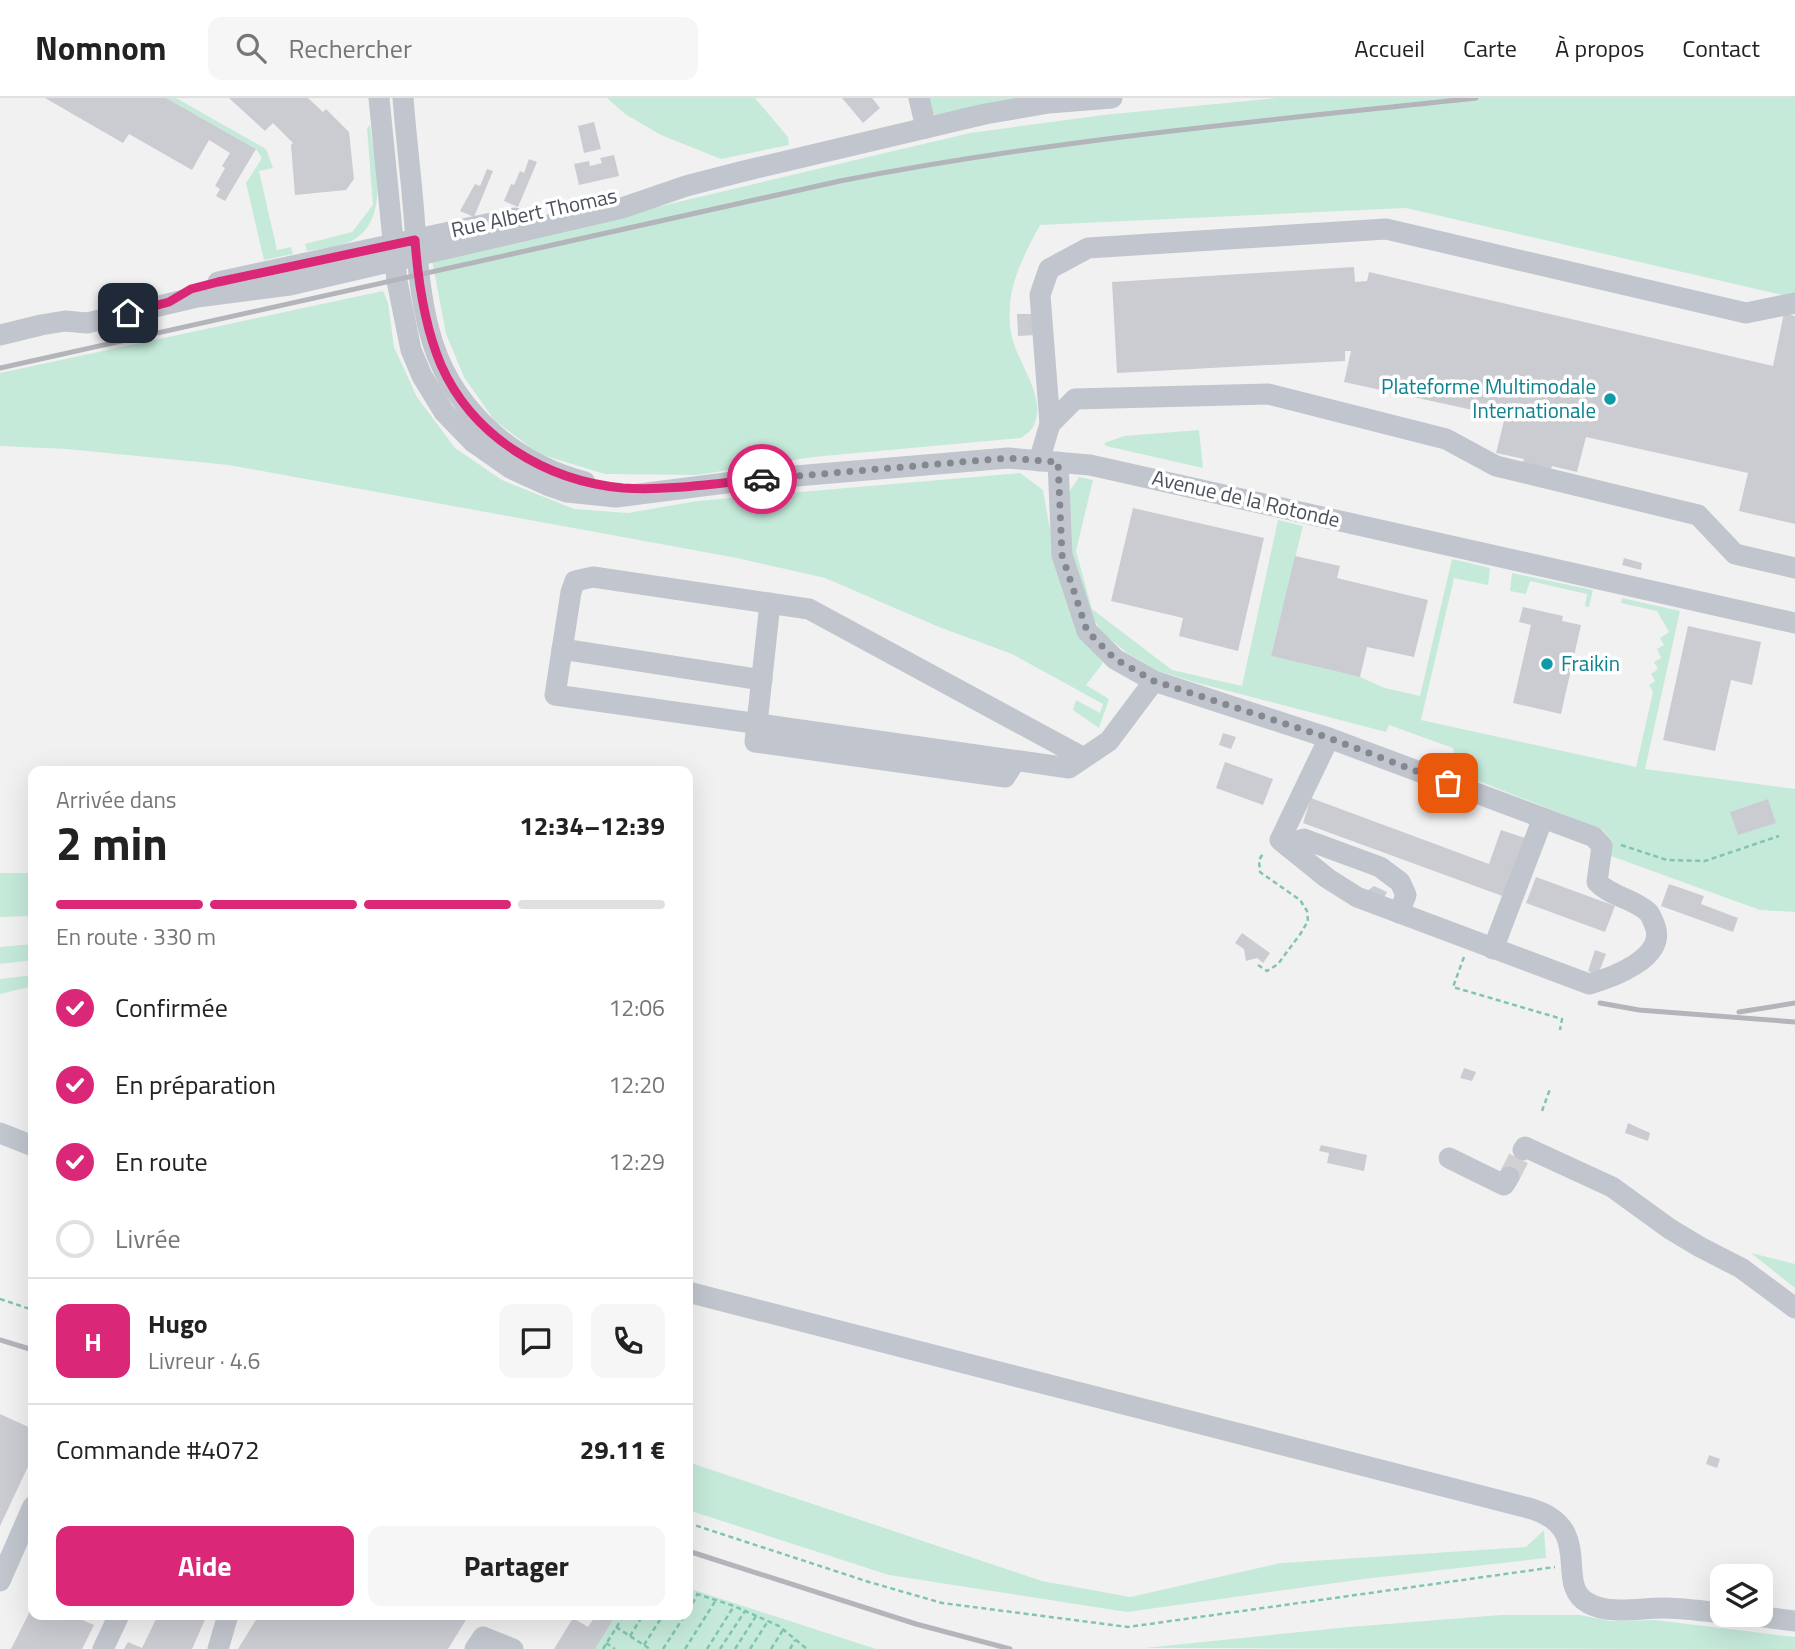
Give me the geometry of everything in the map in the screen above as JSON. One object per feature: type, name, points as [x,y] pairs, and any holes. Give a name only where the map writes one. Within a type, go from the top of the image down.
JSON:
[{"type":"street","points":[[403,98],[406,132],[405,250]]},
{"type":"street","points":[[919,98],[926,128]]},
{"type":"street","name":"Rue Albert Thomas","points":[[0,335],[65,321],[87,323],[169,302],[290,285],[405,250],[632,192],[740,172],[1017,108],[1112,98]]},
{"type":"street","points":[[376,101],[406,132]]},
{"type":"street","points":[[376,101],[405,250]]},
{"type":"street","points":[[1283,842],[1327,878],[1357,897],[1589,984],[1613,977],[1639,962],[1652,950],[1657,932],[1650,913],[1605,890],[1597,882],[1602,846],[1594,837],[1329,738],[1154,681],[1115,659],[1087,631],[1062,555],[1048,461],[1050,424],[1040,295],[1049,269],[1088,248],[1386,229],[1746,313],[1795,303]]},
{"type":"street","name":"Avenue de la Rotonde","points":[[405,250],[405,330],[422,376],[444,412],[459,430],[490,456],[547,485],[586,495],[616,497],[688,487],[1008,458],[1090,465],[1795,623]]},
{"type":"street","points":[[1050,424],[1075,399],[1268,394],[1446,439],[1496,466],[1698,515],[1735,554],[1795,568]]},
{"type":"street","points":[[1084,758],[809,609],[593,578],[575,581],[571,592],[555,695],[1069,768],[1084,758],[1109,741],[1154,681]]},
{"type":"street","points":[[757,724],[770,603]]},
{"type":"street","points":[[562,649],[762,680]]},
{"type":"street","points":[[1283,842],[1329,738]]},
{"type":"street","points":[[1493,949],[1544,818]]},
{"type":"street","points":[[1283,842],[1304,839],[1380,867],[1400,882],[1406,895],[1399,913]]},
{"type":"street","points":[[0,1133],[28,1144]]},
{"type":"street","points":[[1523,1150],[1525,1147],[1612,1187],[1670,1229],[1741,1268],[1795,1308]]},
{"type":"street","points":[[1449,1158],[1504,1185],[1509,1177]]},
{"type":"street","points":[[693,1293],[1532,1509],[1543,1513],[1564,1530],[1570,1541],[1572,1578],[1582,1600],[1598,1608],[1665,1608],[1710,1612]]},
{"type":"street","points":[[0,1581],[28,1519]]},
{"type":"street","points":[[1773,1618],[1795,1621]]},
{"type":"street","points":[[103,1649],[117,1620]]},
{"type":"street","points":[[218,1649],[227,1620]]},
{"type":"street","points":[[475,1649],[483,1637],[513,1649]]},
{"type":"path","points":[[1594,837],[1667,860],[1705,861],[1779,836]]},
{"type":"path","points":[[1258,965],[1268,971],[1278,964],[1307,921],[1307,911],[1300,900],[1260,872],[1259,860],[1270,844],[1283,842]]},
{"type":"path","points":[[1470,941],[1453,987],[1562,1020],[1560,1030]]},
{"type":"path","points":[[1542,1111],[1549,1089]]},
{"type":"path","points":[[0,1299],[28,1308]]},
{"type":"path","points":[[693,1524],[869,1582],[943,1603],[1128,1627],[1572,1564]]},
{"type":"path","points":[[693,1592],[768,1621],[807,1649]]},
{"type":"path","points":[[693,1602],[698,1594]]},
{"type":"path","points":[[685,1649],[716,1600]]},
{"type":"path","points":[[707,1649],[734,1606]]},
{"type":"path","points":[[720,1649],[745,1611]]},
{"type":"path","points":[[734,1649],[755,1616]]},
{"type":"path","points":[[603,1649],[621,1620]]},
{"type":"path","points":[[630,1636],[640,1620]]},
{"type":"path","points":[[644,1645],[660,1620]]},
{"type":"path","points":[[663,1649],[682,1620]]},
{"type":"path","points":[[750,1649],[768,1621]]},
{"type":"path","points":[[616,1627],[650,1649]]},
{"type":"path","points":[[771,1649],[783,1630]]},
{"type":"path","points":[[790,1649],[796,1640]]},
{"type":"path","points":[[606,1643],[615,1649]]},
{"type":"green space","points":[[166,98],[176,98],[266,149],[273,168],[259,171],[277,250],[291,247],[293,254],[264,260],[246,183],[262,158],[256,149]]},
{"type":"green space","points":[[607,98],[755,98],[788,137],[789,145],[721,159],[661,135],[625,114]]},
{"type":"green space","points":[[927,98],[1019,98],[936,116],[929,109]]},
{"type":"green space","points":[[1277,98],[1795,98],[1795,298],[1406,208],[1040,225],[1020,265],[1011,297],[1012,336],[1032,385],[1037,406],[1033,427],[1021,438],[813,457],[697,475],[605,474],[539,454],[494,420],[464,377],[446,334],[432,260],[970,133],[1103,115]]},
{"type":"green space","points":[[370,125],[377,170],[377,202],[373,216],[366,229],[350,242],[307,251],[305,244],[352,232],[373,205],[367,128]]},
{"type":"green space","points":[[383,291],[388,303],[394,347],[417,397],[455,448],[502,480],[574,509],[628,513],[697,501],[1020,473],[1043,490],[1056,563],[1081,632],[1103,663],[1086,685],[1109,699],[1099,728],[1073,710],[1076,700],[1100,713],[1103,704],[1012,654],[939,627],[825,578],[737,558],[229,465],[66,449],[0,446],[0,373]]},
{"type":"green space","points":[[1199,430],[1203,468],[1106,446],[1104,443],[1124,436]]},
{"type":"green space","points":[[1079,477],[1093,480],[1076,551],[1092,609],[1172,670],[1242,686],[1278,520],[1303,526],[1271,656],[1360,677],[1385,688],[1420,696],[1452,559],[1490,568],[1488,585],[1454,578],[1421,720],[1636,767],[1653,692],[1649,685],[1655,681],[1651,674],[1658,669],[1654,662],[1661,658],[1657,649],[1664,645],[1660,638],[1669,632],[1657,611],[1621,603],[1622,598],[1680,611],[1645,769],[1795,789],[1795,912],[1760,910],[1611,856],[1611,840],[1603,830],[1461,774],[1453,748],[1389,725],[1386,732],[1194,682],[1158,671],[1127,653],[1104,634],[1087,611],[1071,551],[1069,492]]},
{"type":"green space","points":[[1512,573],[1593,590],[1589,607],[1585,606],[1587,594],[1530,581],[1526,594],[1510,591]]},
{"type":"green space","points":[[0,873],[28,873],[28,916],[0,917]]},
{"type":"green space","points":[[28,944],[28,961],[0,964],[0,947]]},
{"type":"green space","points":[[28,976],[28,987],[0,994],[0,979]]},
{"type":"green space","points":[[1751,1253],[1795,1264],[1795,1288]]},
{"type":"green space","points":[[693,1464],[1042,1581],[1130,1597],[1281,1563],[1526,1547],[1544,1530],[1546,1558],[1364,1579],[1127,1612],[889,1575],[693,1512]]},
{"type":"green space","points":[[693,1590],[876,1649],[595,1649],[613,1620],[693,1620]]},
{"type":"green space","points":[[1501,1615],[1580,1615],[1610,1621],[1655,1620],[1795,1637],[1795,1649],[1144,1648]]},
{"type":"building","points":[[45,98],[166,98],[256,149],[225,201],[216,196],[220,189],[215,186],[230,153],[209,140],[192,170],[129,134],[123,143]]},
{"type":"building","points":[[229,98],[308,98],[323,112],[326,109],[349,132],[354,179],[346,190],[295,195],[293,143],[273,123],[265,131]]},
{"type":"building","points":[[842,98],[872,98],[880,108],[863,123]]},
{"type":"building","points":[[594,122],[601,149],[584,153],[578,126]]},
{"type":"building","points":[[614,155],[619,176],[579,185],[574,164],[589,161],[590,166],[602,163],[600,158]]},
{"type":"building","points":[[529,159],[537,162],[518,207],[504,201],[520,171],[524,173]]},
{"type":"building","points":[[487,169],[493,171],[474,217],[460,211],[475,184],[480,186]]},
{"type":"building","name":"Plateforme Multimodale Internationale","points":[[1354,267],[1355,282],[1367,281],[1369,272],[1773,366],[1784,313],[1795,316],[1795,524],[1739,511],[1748,473],[1586,437],[1577,472],[1552,466],[1550,472],[1522,465],[1524,459],[1496,453],[1505,417],[1344,382],[1351,351],[1345,351],[1345,361],[1117,373],[1112,282]]},
{"type":"building","points":[[1017,314],[1034,314],[1035,335],[1018,336]]},
{"type":"building","points":[[1133,508],[1264,538],[1238,651],[1179,636],[1183,618],[1111,601]]},
{"type":"building","points":[[1295,556],[1340,566],[1337,578],[1428,600],[1414,657],[1367,647],[1360,677],[1271,656]]},
{"type":"building","points":[[1624,558],[1642,563],[1641,570],[1622,565]]},
{"type":"building","name":"Fraikin","points":[[1523,607],[1563,616],[1562,621],[1581,625],[1561,714],[1513,703],[1531,625],[1519,622]]},
{"type":"building","points":[[1688,626],[1761,642],[1752,685],[1731,680],[1715,751],[1663,740]]},
{"type":"building","points":[[1223,733],[1236,737],[1231,749],[1219,745]]},
{"type":"building","points":[[1225,762],[1273,779],[1263,805],[1216,788]]},
{"type":"building","points":[[1311,798],[1489,864],[1501,830],[1525,838],[1505,897],[1303,823]]},
{"type":"building","points":[[1768,799],[1776,823],[1738,835],[1730,812]]},
{"type":"building","points":[[1536,877],[1615,906],[1605,932],[1526,903]]},
{"type":"building","points":[[1669,884],[1704,896],[1701,904],[1738,918],[1733,932],[1661,906]]},
{"type":"building","points":[[1374,886],[1387,892],[1384,898],[1367,891]]},
{"type":"building","points":[[1242,933],[1270,953],[1263,963],[1257,958],[1246,961],[1244,949],[1235,943]]},
{"type":"building","points":[[1595,950],[1606,954],[1598,975],[1588,971]]},
{"type":"building","points":[[1464,1068],[1476,1072],[1472,1081],[1460,1078]]},
{"type":"building","points":[[1628,1123],[1650,1133],[1648,1141],[1625,1133]]},
{"type":"building","points":[[1321,1145],[1367,1155],[1364,1171],[1327,1163],[1329,1153],[1319,1151]]},
{"type":"building","points":[[0,1414],[28,1427],[28,1467],[0,1526]]},
{"type":"building","points":[[1709,1455],[1720,1459],[1717,1468],[1706,1464]]},
{"type":"building","points":[[28,1615],[28,1620],[82,1620],[94,1625],[82,1649],[11,1649]]},
{"type":"building","points":[[156,1620],[205,1620],[192,1649],[124,1649],[128,1642],[142,1648]]},
{"type":"building","points":[[256,1620],[466,1620],[448,1649],[238,1649]]},
{"type":"building","points":[[572,1620],[588,1627],[593,1620],[613,1620],[595,1649],[554,1649]]},
{"type":"tunnel","points":[[1509,1177],[1523,1150]]},
{"type":"railway","points":[[0,368],[840,181],[1077,143],[1476,98]]},
{"type":"railway","points":[[1600,1003],[1639,1010],[1795,1022]]},
{"type":"railway","points":[[1739,1012],[1795,1003]]},
{"type":"railway","points":[[0,1340],[28,1348]]},
{"type":"railway","points":[[693,1553],[916,1624],[1010,1649]]},
{"type":"way so far","points":[[762,479],[1008,458],[1058,462],[1062,555],[1087,631],[1115,659],[1154,681],[1329,738],[1448,783]]},
{"type":"place","name":"Plateforme Multimodale Internationale","points":[[1610,399]]},
{"type":"place","name":"Fraikin","points":[[1547,664]]},
{"type":"route","points":[[128,313],[169,302],[191,289],[218,282],[415,240],[418,276],[429,332],[441,366],[471,412],[513,450],[545,468],[583,482],[626,488],[688,487],[762,479]]}]
